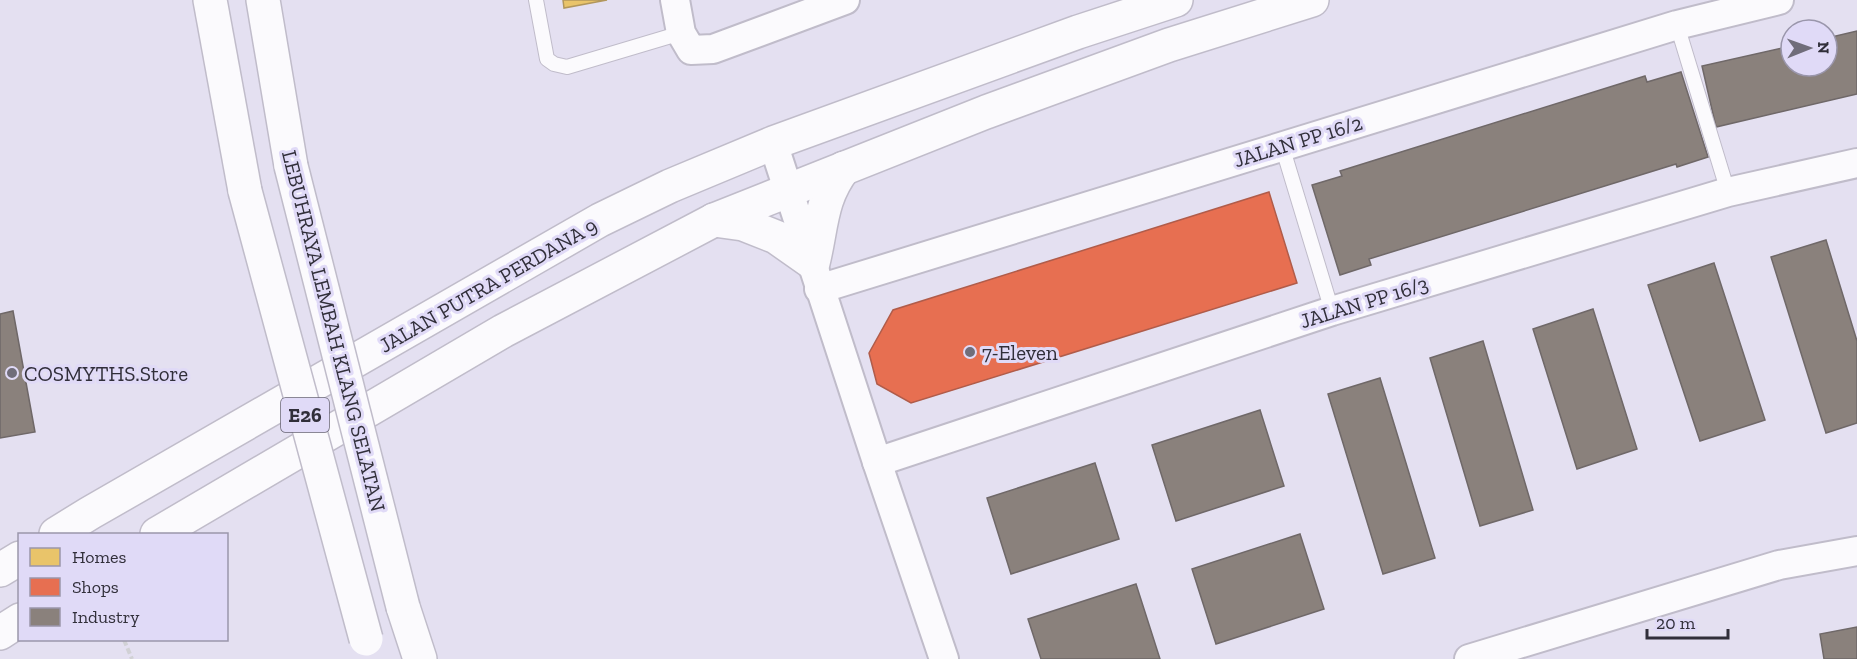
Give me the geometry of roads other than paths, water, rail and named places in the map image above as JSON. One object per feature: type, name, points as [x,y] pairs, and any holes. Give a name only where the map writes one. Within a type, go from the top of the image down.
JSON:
[{"type":"main road","name":"E26","points":[[210,0],[245,191],[369,649]]},
{"type":"main road","name":"LEBUHRAYA LEMBAH KLANG SELATAN","points":[[263,0],[291,166],[403,607],[420,659]]},
{"type":"main road","name":"JALAN PUTRA PERDANA 9","points":[[58,533],[600,220],[670,186],[773,143],[1078,32],[1176,0]]},
{"type":"main road","points":[[159,533],[503,331],[714,220],[986,112],[1169,45],[1312,0]]},
{"type":"main road","points":[[816,276],[825,201],[834,182],[850,165]]},
{"type":"main road","points":[[714,220],[743,224],[776,237],[816,276]]},
{"type":"main road","points":[[0,570],[18,559]]},
{"type":"main road","points":[[0,633],[18,621]]},
{"type":"street","points":[[675,0],[681,33],[691,50],[713,49],[813,6],[845,0]]},
{"type":"street","name":"JALAN PP 16/2","points":[[816,276],[1282,146],[1677,25],[1779,0]]},
{"type":"street","points":[[773,143],[944,659]]},
{"type":"street","name":"JALAN PP 16/3","points":[[877,462],[1332,311],[1728,192],[1857,164]]},
{"type":"street","points":[[1469,659],[1779,565],[1857,551]]},
{"type":"lane","points":[[536,0],[547,58],[554,64],[567,67],[681,33]]},
{"type":"lane","points":[[1677,25],[1728,192]]},
{"type":"lane","points":[[1282,146],[1332,311]]},
{"type":"place","name":"7-Eleven","points":[[970,352]]},
{"type":"place","name":"COSMYTHS.Store","points":[[12,373]]}]
